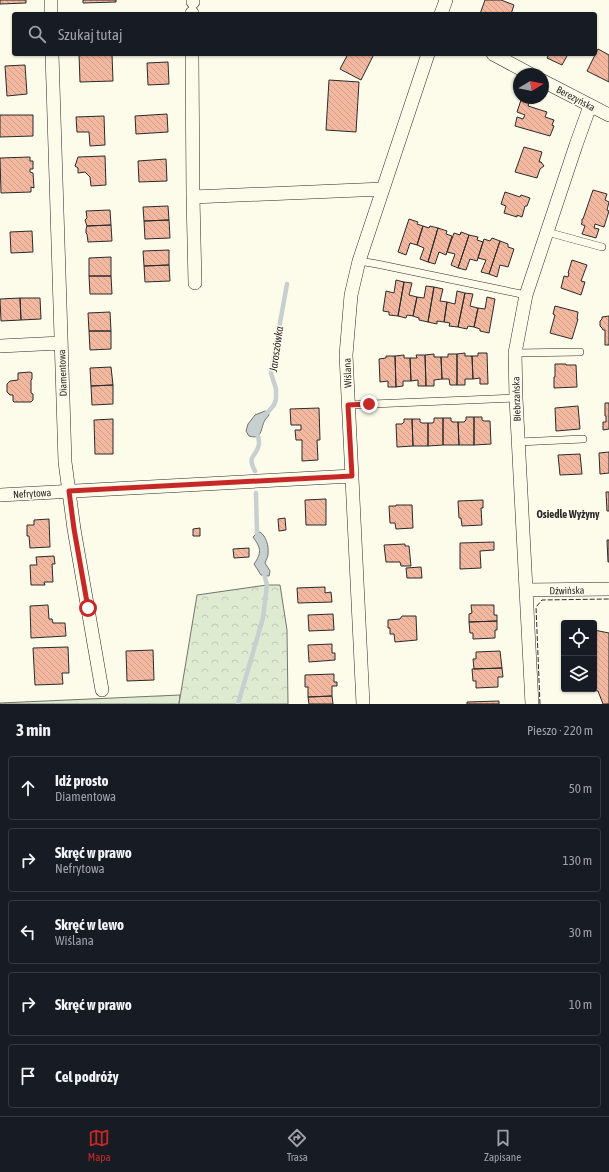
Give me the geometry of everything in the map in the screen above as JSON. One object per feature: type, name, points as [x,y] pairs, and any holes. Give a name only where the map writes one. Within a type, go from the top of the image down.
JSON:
[{"type":"street","points":[[51,0],[51,12]]},
{"type":"street","points":[[442,12],[446,0]]},
{"type":"street","name":"Diamentowa","points":[[52,56],[65,462],[74,529],[102,690]]},
{"type":"street","points":[[192,56],[192,197],[195,283]]},
{"type":"street","name":"Wiślana","points":[[363,704],[346,356],[351,295],[359,261],[427,56]]},
{"type":"street","points":[[497,56],[519,68]]},
{"type":"street","name":"Berezyńska","points":[[549,84],[609,115]]},
{"type":"street","name":"Biebrzańska","points":[[532,704],[518,442],[515,353],[526,295],[590,106]]},
{"type":"street","points":[[192,197],[383,189]]},
{"type":"street","points":[[0,346],[62,344]]},
{"type":"street","name":"Nefrytowa","points":[[0,495],[352,476]]},
{"type":"street","name":"Dźwińska","points":[[526,590],[609,589]]},
{"type":"lane","points":[[547,232],[602,247]]},
{"type":"lane","points":[[359,261],[526,295]]},
{"type":"lane","points":[[515,353],[580,352]]},
{"type":"lane","points":[[348,405],[516,398]]},
{"type":"lane","points":[[518,442],[583,439]]},
{"type":"green space","points":[[267,585],[280,585],[287,630],[288,704],[179,704],[197,595]]},
{"type":"green space","points":[[180,695],[179,704],[0,704],[0,703]]},
{"type":"shaded area","points":[[265,411],[268,412],[269,415],[265,420],[259,435],[254,437],[249,436],[246,431],[248,424],[255,415]]},
{"type":"shaded area","points":[[260,532],[264,536],[267,545],[268,555],[265,563],[270,571],[269,576],[261,575],[254,564],[260,550],[253,537]]},
{"type":"building","points":[[0,0],[26,0],[26,3],[0,4]]},
{"type":"building","points":[[83,0],[116,0],[116,2],[83,3]]},
{"type":"building","points":[[485,0],[501,0],[514,5],[512,12],[481,12]]},
{"type":"building","points":[[598,49],[609,55],[609,82],[587,71],[594,56],[597,56]]},
{"type":"building","points":[[79,56],[112,56],[113,81],[80,82]]},
{"type":"building","points":[[347,56],[373,56],[361,80],[340,69]]},
{"type":"building","points":[[548,56],[567,56],[562,65],[547,58]]},
{"type":"building","points":[[168,62],[169,84],[148,85],[147,63]]},
{"type":"building","points":[[25,65],[27,94],[7,96],[5,66]]},
{"type":"building","points":[[329,80],[359,82],[356,132],[326,130]]},
{"type":"building","points":[[520,104],[528,104],[528,106],[547,112],[545,117],[554,120],[552,125],[554,126],[550,136],[515,126],[517,117],[523,119],[525,115],[517,112]]},
{"type":"building","points":[[167,114],[168,132],[136,134],[135,116]]},
{"type":"building","points":[[0,115],[33,115],[33,136],[0,137]]},
{"type":"building","points":[[104,116],[105,145],[90,146],[89,132],[77,132],[76,117]]},
{"type":"building","points":[[524,147],[542,152],[539,162],[541,162],[544,166],[540,169],[537,178],[515,172]]},
{"type":"building","points":[[105,156],[106,185],[91,186],[90,177],[85,172],[78,173],[78,168],[75,166],[78,157]]},
{"type":"building","points":[[30,157],[30,161],[33,161],[33,169],[30,169],[30,172],[33,173],[34,188],[31,187],[31,192],[1,193],[0,158]]},
{"type":"building","points":[[166,159],[167,181],[139,182],[138,161]]},
{"type":"building","points":[[593,190],[607,194],[605,200],[609,202],[607,210],[609,211],[604,227],[595,224],[594,228],[599,229],[596,238],[582,234],[585,226],[581,224]]},
{"type":"building","points":[[505,192],[520,197],[521,195],[530,198],[527,206],[525,206],[522,217],[504,213],[506,206],[501,204]]},
{"type":"building","points":[[168,206],[169,220],[144,221],[143,207]]},
{"type":"building","points":[[110,210],[111,225],[87,226],[85,220],[87,218],[86,211]]},
{"type":"building","points":[[409,219],[418,222],[417,224],[423,226],[417,245],[410,243],[406,255],[398,252]]},
{"type":"building","points":[[169,220],[170,238],[145,239],[144,221]]},
{"type":"building","points":[[111,225],[112,241],[88,242],[86,233],[87,226]]},
{"type":"building","points":[[423,226],[438,228],[428,262],[420,259],[424,248],[417,245]]},
{"type":"building","points":[[438,228],[447,231],[446,234],[452,236],[446,255],[439,252],[435,264],[428,262]]},
{"type":"building","points":[[32,231],[33,252],[11,253],[10,232]]},
{"type":"building","points":[[461,232],[469,235],[458,268],[451,265],[455,254],[447,252],[454,233],[460,235]]},
{"type":"building","points":[[469,235],[478,237],[477,240],[483,242],[477,261],[470,259],[466,270],[458,268]]},
{"type":"building","points":[[492,238],[500,241],[489,274],[481,272],[486,260],[478,258],[484,239],[490,241]]},
{"type":"building","points":[[500,241],[508,244],[508,247],[514,249],[508,267],[500,265],[497,277],[489,274]]},
{"type":"building","points":[[169,250],[169,265],[144,266],[143,251]]},
{"type":"building","points":[[111,257],[111,276],[89,276],[89,258]]},
{"type":"building","points":[[572,260],[587,265],[581,281],[585,282],[581,295],[561,288],[564,276],[568,277]]},
{"type":"building","points":[[169,265],[170,281],[145,282],[144,266]]},
{"type":"building","points":[[89,276],[111,276],[112,294],[90,294]]},
{"type":"building","points":[[396,280],[404,282],[398,316],[389,315],[389,312],[383,311],[386,291],[394,293]]},
{"type":"building","points":[[404,282],[412,283],[409,295],[417,297],[413,316],[407,315],[406,318],[398,316]]},
{"type":"building","points":[[426,286],[434,287],[428,322],[419,320],[419,318],[413,316],[417,297],[424,298]]},
{"type":"building","points":[[434,287],[443,289],[440,301],[447,302],[444,322],[437,321],[437,324],[428,322]]},
{"type":"building","points":[[457,291],[465,293],[458,327],[449,326],[450,323],[444,322],[447,302],[455,304]]},
{"type":"building","points":[[465,293],[473,294],[470,306],[478,308],[474,327],[468,326],[467,329],[458,327]]},
{"type":"building","points":[[487,297],[495,299],[489,333],[480,331],[480,329],[474,327],[478,308],[485,309]]},
{"type":"building","points":[[20,298],[40,298],[41,319],[21,320]]},
{"type":"building","points":[[20,298],[21,320],[1,321],[0,299]]},
{"type":"building","points":[[555,306],[578,312],[578,319],[572,339],[550,333],[555,315],[553,314]]},
{"type":"building","points":[[110,312],[111,331],[89,331],[88,313]]},
{"type":"building","points":[[609,316],[609,345],[605,345],[605,330],[603,330],[600,326],[600,321],[602,317]]},
{"type":"building","points":[[89,331],[111,331],[111,349],[90,350]]},
{"type":"building","points":[[465,353],[465,356],[472,356],[473,379],[465,379],[465,385],[457,385],[457,354]]},
{"type":"building","points":[[478,353],[487,353],[488,384],[480,384],[480,378],[473,379],[472,356],[478,356]]},
{"type":"building","points":[[434,354],[434,357],[441,357],[442,379],[434,380],[434,386],[426,386],[425,355]]},
{"type":"building","points":[[448,354],[457,354],[457,385],[450,385],[449,379],[442,379],[441,357],[448,357]]},
{"type":"building","points":[[404,355],[404,358],[410,358],[411,381],[403,381],[403,386],[396,387],[395,356]]},
{"type":"building","points":[[416,355],[425,355],[426,386],[418,386],[418,380],[411,381],[410,358],[417,358]]},
{"type":"building","points":[[386,356],[395,356],[396,387],[388,387],[388,381],[380,382],[379,359],[386,358]]},
{"type":"building","points":[[555,364],[576,365],[577,387],[554,388]]},
{"type":"building","points":[[111,367],[113,385],[91,386],[90,368]]},
{"type":"building","points":[[18,373],[32,373],[31,393],[33,394],[33,400],[31,402],[14,402],[13,395],[10,395],[7,392],[7,384],[10,381],[18,380]]},
{"type":"building","points":[[113,385],[113,404],[92,405],[91,386]]},
{"type":"building","points":[[605,403],[609,403],[609,429],[603,430],[603,422],[606,422]]},
{"type":"building","points":[[578,406],[580,429],[556,431],[555,408]]},
{"type":"building","points":[[319,408],[320,440],[317,440],[318,460],[302,461],[302,440],[296,440],[295,430],[301,430],[301,425],[291,425],[290,409]]},
{"type":"building","points":[[466,417],[474,417],[474,445],[459,445],[458,422],[464,422]]},
{"type":"building","points":[[474,417],[482,417],[482,420],[484,421],[490,421],[491,444],[474,445]]},
{"type":"building","points":[[434,418],[443,418],[443,445],[428,446],[428,423],[433,423]]},
{"type":"building","points":[[443,418],[451,418],[451,421],[458,422],[459,445],[443,445]]},
{"type":"building","points":[[113,419],[113,454],[95,454],[94,420]]},
{"type":"building","points":[[404,419],[412,419],[413,446],[397,447],[396,424],[402,424]]},
{"type":"building","points":[[412,419],[420,419],[420,422],[422,423],[428,423],[428,446],[413,446]]},
{"type":"building","points":[[609,452],[609,473],[600,474],[599,453]]},
{"type":"building","points":[[580,454],[582,474],[560,475],[558,455]]},
{"type":"building","points":[[606,492],[609,492],[609,511],[607,511]]},
{"type":"building","points":[[326,499],[326,525],[306,525],[305,500]]},
{"type":"building","points":[[483,500],[483,508],[481,508],[482,525],[462,526],[461,518],[459,518],[458,501]]},
{"type":"building","points":[[412,505],[413,528],[396,529],[395,523],[390,523],[389,506]]},
{"type":"building","points":[[285,518],[286,530],[279,531],[278,519]]},
{"type":"building","points":[[49,519],[50,547],[30,548],[29,536],[27,536],[27,525],[34,525],[34,520]]},
{"type":"building","points":[[200,528],[200,536],[193,536],[193,529]]},
{"type":"building","points":[[607,540],[609,540],[609,562],[608,562]]},
{"type":"building","points":[[494,542],[494,550],[480,551],[481,568],[460,569],[460,543]]},
{"type":"building","points":[[405,544],[405,546],[409,546],[411,566],[401,566],[400,562],[386,562],[384,545]]},
{"type":"building","points":[[249,548],[249,557],[234,558],[233,549]]},
{"type":"building","points":[[54,556],[55,564],[52,564],[53,582],[44,582],[45,585],[31,585],[30,565],[37,565],[36,557]]},
{"type":"building","points":[[421,567],[422,578],[407,578],[406,568]]},
{"type":"building","points":[[325,587],[325,593],[331,592],[332,602],[298,603],[297,588]]},
{"type":"building","points":[[48,605],[49,619],[52,619],[53,623],[65,623],[66,636],[31,638],[30,606]]},
{"type":"building","points":[[471,605],[494,605],[494,615],[497,615],[497,621],[469,622],[469,614],[472,613]]},
{"type":"building","points":[[333,614],[334,630],[309,631],[308,615]]},
{"type":"building","points":[[402,616],[416,616],[417,640],[395,642],[394,634],[390,634],[388,620],[400,619]]},
{"type":"building","points":[[497,621],[495,638],[473,639],[473,633],[470,633],[469,622]]},
{"type":"building","points":[[597,631],[609,633],[609,704],[603,704],[598,691]]},
{"type":"building","points":[[332,644],[332,653],[335,653],[335,660],[309,662],[308,645]]},
{"type":"building","points":[[68,647],[69,673],[62,673],[63,684],[35,685],[33,648]]},
{"type":"building","points":[[153,650],[154,680],[127,681],[126,651]]},
{"type":"building","points":[[500,651],[502,668],[474,669],[473,659],[476,659],[476,652]]},
{"type":"building","points":[[502,668],[503,677],[498,677],[498,687],[476,688],[476,681],[473,681],[472,669]]},
{"type":"building","points":[[334,674],[334,682],[337,682],[337,686],[332,686],[332,696],[308,697],[308,687],[305,687],[305,675]]},
{"type":"building","points":[[332,696],[333,704],[309,704],[308,697]]},
{"type":"building","points":[[499,701],[499,704],[467,704],[467,702]]},
{"type":"waterway","name":"Jaroszówka","points":[[264,415],[274,405],[276,399],[276,389],[271,373],[287,284]]},
{"type":"waterway","name":"Jaroszówka","points":[[255,471],[252,459],[259,444],[256,432]]},
{"type":"waterway","name":"Jaroszówka","points":[[256,493],[257,533],[259,537]]},
{"type":"waterway","name":"Jaroszówka","points":[[238,704],[263,618],[267,585],[263,570]]},
{"type":"fence","points":[[540,704],[536,607],[542,600],[609,599]]},
{"type":"district","name":"Osiedle Wyżyny","points":[[568,514]]},
{"type":"route","points":[[88,608],[69,491],[352,476],[348,405],[369,404]]}]
